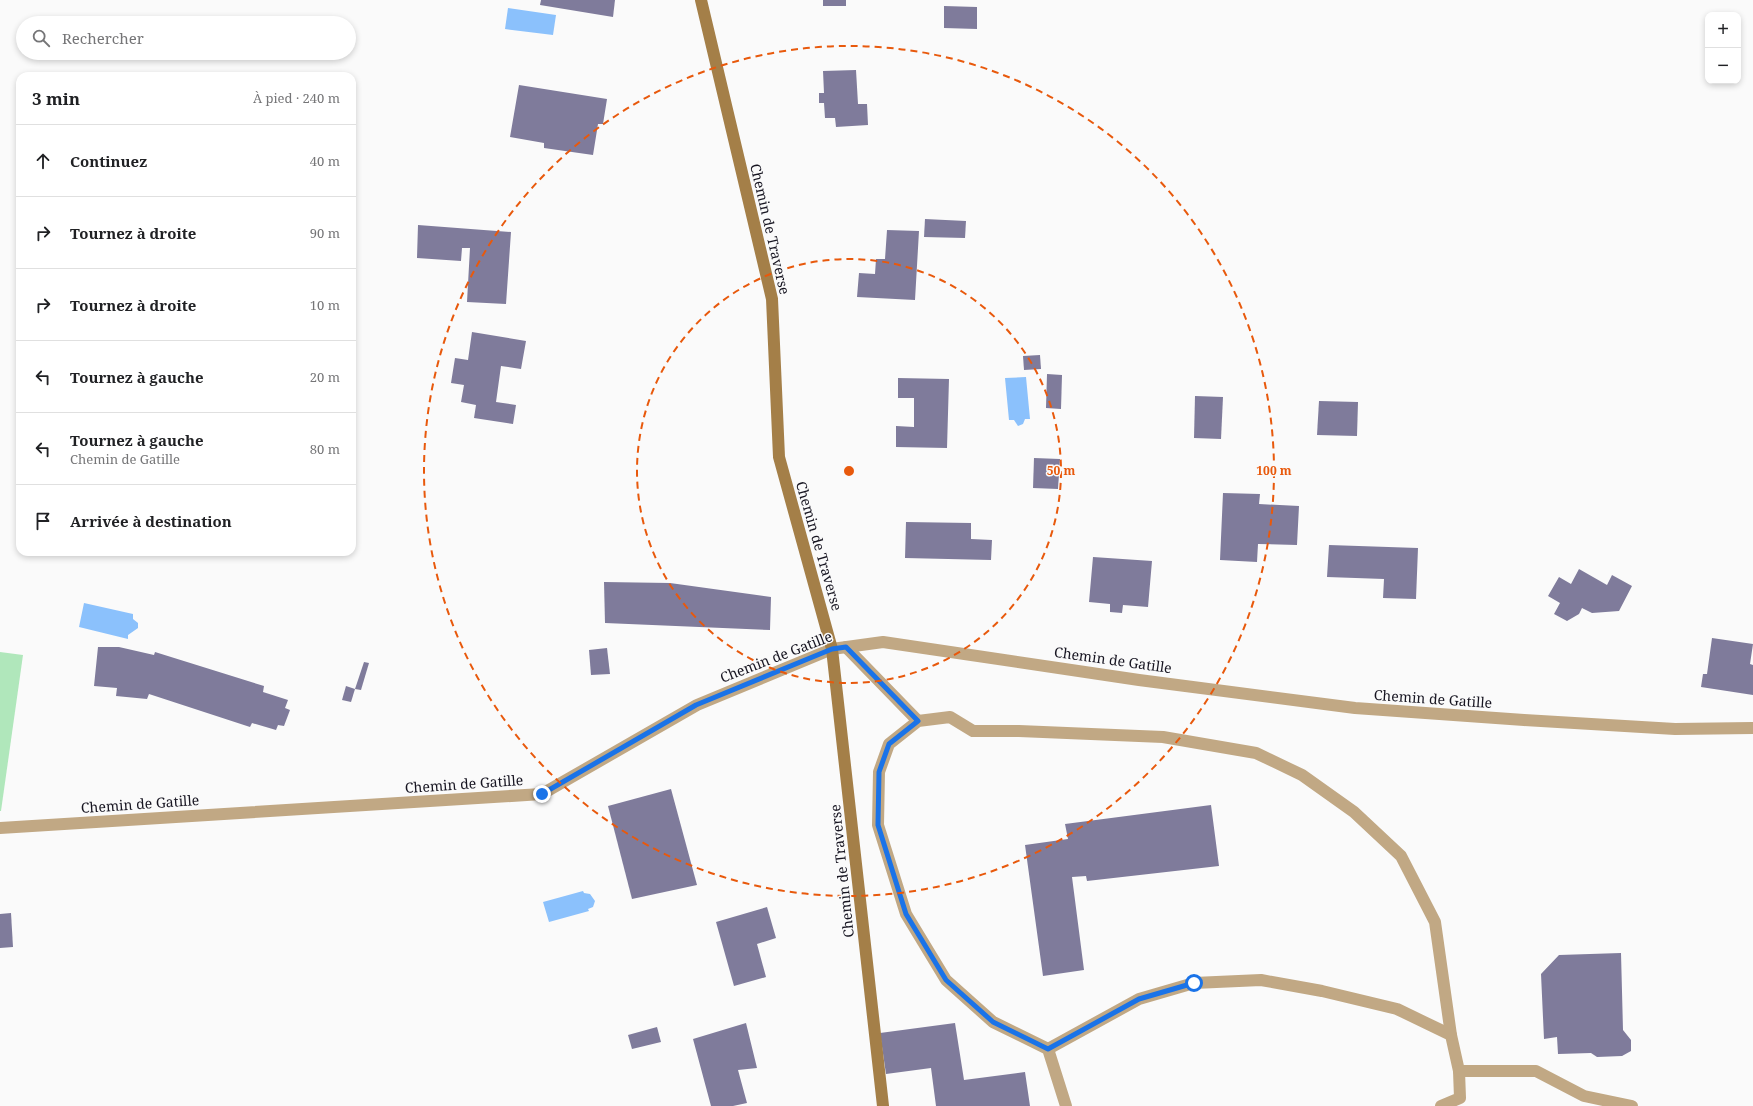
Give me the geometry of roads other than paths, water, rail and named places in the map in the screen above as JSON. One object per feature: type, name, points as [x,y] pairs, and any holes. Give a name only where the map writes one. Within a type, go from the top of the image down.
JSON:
[{"type":"street","name":"Chemin de Traverse","points":[[701,0],[772,299],[778,457],[832,649],[883,1106]]},
{"type":"street","name":"Chemin de Gatille","points":[[0,828],[542,794],[696,705],[832,649],[883,642],[1140,680],[1355,708],[1675,729],[1753,728]]},
{"type":"street","points":[[846,647],[918,721]]},
{"type":"street","points":[[1066,1105],[1048,1049],[993,1022],[946,980],[906,914],[878,825],[879,772],[889,744],[918,721],[950,717],[973,731],[1019,731],[1163,737],[1256,753],[1302,775],[1354,812],[1401,856],[1436,922],[1452,1035],[1459,1071],[1461,1102],[1441,1106]]},
{"type":"street","points":[[1048,1049],[1139,999],[1194,983],[1261,980],[1322,991],[1397,1009],[1452,1035]]},
{"type":"street","points":[[1459,1071],[1536,1071],[1583,1101],[1632,1106]]},
{"type":"water","points":[[508,8],[556,15],[553,35],[505,29]]},
{"type":"water","points":[[1026,377],[1030,419],[1025,419],[1023,424],[1018,426],[1014,420],[1009,420],[1005,378]]},
{"type":"water","points":[[84,603],[133,614],[133,619],[138,623],[138,628],[128,635],[128,639],[79,627]]},
{"type":"water","points":[[583,891],[584,893],[590,894],[595,901],[593,907],[588,909],[589,911],[549,922],[543,902]]}]
